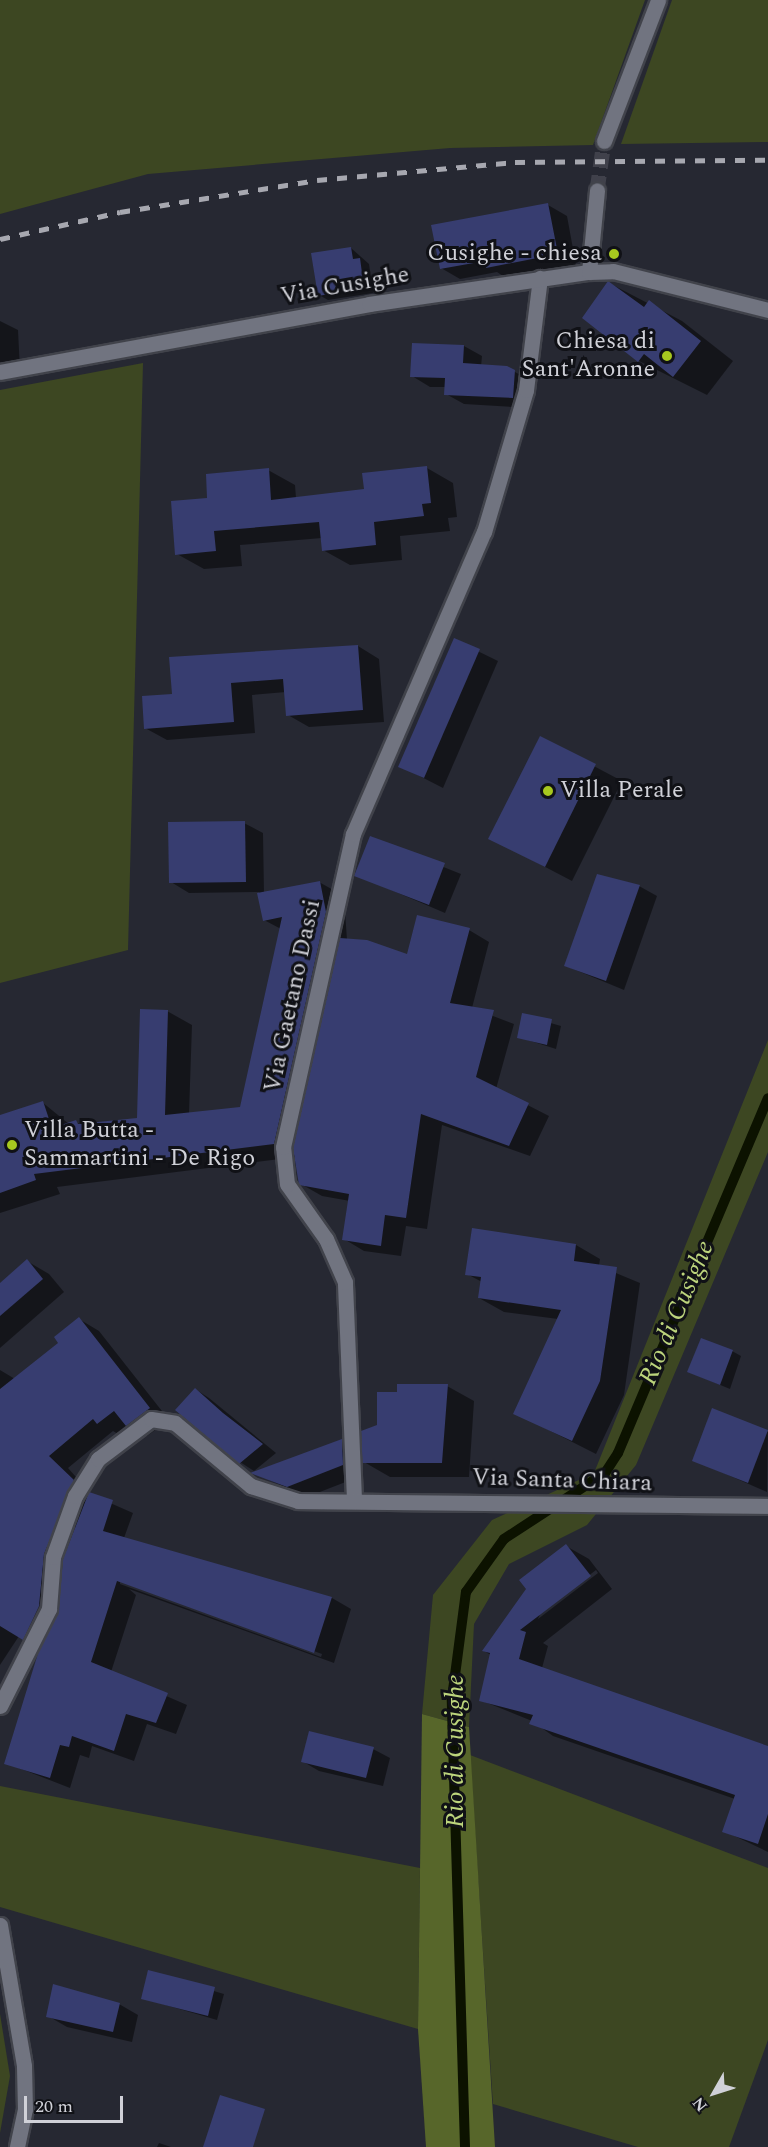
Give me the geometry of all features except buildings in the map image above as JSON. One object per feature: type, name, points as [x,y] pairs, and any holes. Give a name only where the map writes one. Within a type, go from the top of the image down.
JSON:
[{"type":"street","points":[[604,141],[658,0]]},
{"type":"street","points":[[589,272],[597,190]]},
{"type":"street","name":"Via Cusighe","points":[[0,372],[540,278],[589,272],[614,271],[768,310]]},
{"type":"street","name":"Via Gaetano Dassi","points":[[354,1499],[345,1282],[326,1239],[288,1184],[283,1147],[353,834],[484,532],[526,390],[540,278]]},
{"type":"street","points":[[0,1706],[49,1609],[53,1557],[75,1496],[98,1459],[143,1423],[160,1418],[175,1423],[224,1468],[267,1494],[298,1501],[354,1499]]},
{"type":"street","name":"Via Santa Chiara","points":[[354,1499],[521,1500],[608,1507],[768,1506]]},
{"type":"street","points":[[0,1925],[24,2066],[25,2109],[17,2147]]},
{"type":"green space","points":[[0,0],[645,0],[593,145],[450,148],[148,174],[0,214]]},
{"type":"green space","points":[[672,0],[768,0],[768,142],[621,144]]},
{"type":"green space","points":[[143,363],[128,950],[0,983],[0,390]]},
{"type":"green space","points":[[768,1040],[768,1152],[636,1465],[587,1525],[509,1564],[474,1624],[469,1727],[422,1714],[433,1595],[492,1520],[594,1473]]},
{"type":"green space","points":[[422,1714],[469,1727],[495,2147],[426,2147],[418,2029]]},
{"type":"green space","points":[[470,1755],[768,1868],[768,2040],[729,2147],[638,2147],[493,2104]]},
{"type":"green space","points":[[0,1786],[420,1868],[418,2029],[0,1907]]},
{"type":"green space","points":[[0,2014],[10,2076],[0,2133]]},
{"type":"waterway","name":"Rio di Cusighe","points":[[465,2147],[452,1698],[466,1592],[504,1539],[605,1473],[618,1453],[768,1098]]},
{"type":"tunnel","points":[[597,190],[604,141]]},
{"type":"railway","points":[[0,239],[120,212],[317,180],[515,162],[768,160]]},
{"type":"place","name":"Cusighe - chiesa","points":[[614,254]]},
{"type":"place","name":"Chiesa di Sant'Aronne","points":[[667,356]]},
{"type":"place","name":"Villa Perale","points":[[548,791]]},
{"type":"place","name":"Villa Butta - Sammartini - De Rigo","points":[[12,1145]]}]
